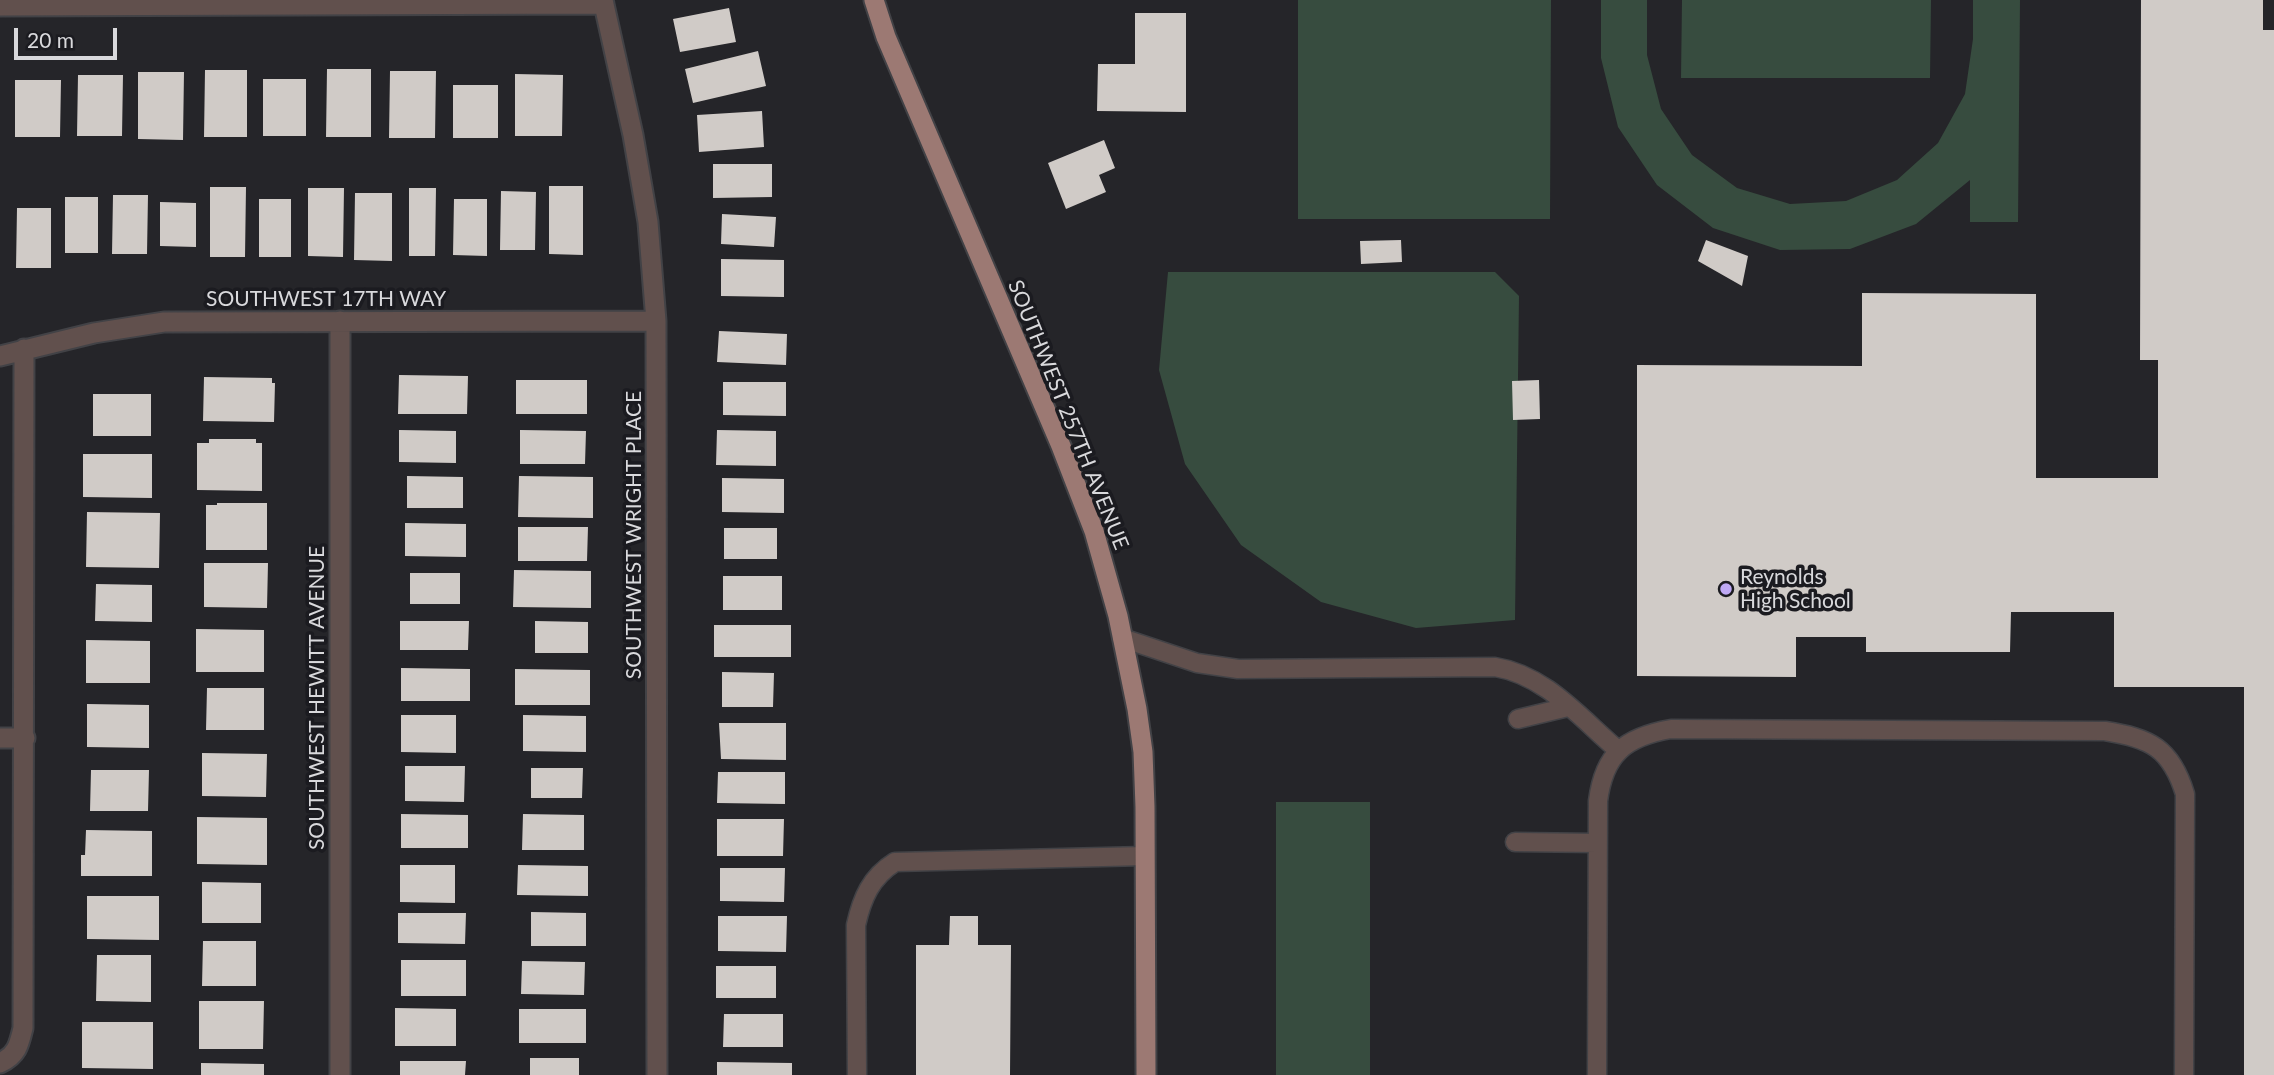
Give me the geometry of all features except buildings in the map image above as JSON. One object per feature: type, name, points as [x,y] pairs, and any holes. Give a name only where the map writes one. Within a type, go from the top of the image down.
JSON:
[{"type":"main road","name":"SOUTHWEST 257TH AVENUE","points":[[874,0],[886,37],[1094,531],[1122,638],[1143,752],[1146,1075]]},
{"type":"street","points":[[0,6],[603,2]]},
{"type":"street","name":"SOUTHWEST WRIGHT PLACE","points":[[603,2],[633,135],[649,222],[656,321],[657,1075]]},
{"type":"street","name":"SOUTHWEST HEWITT AVENUE","points":[[340,321],[340,1075]]},
{"type":"street","name":"SOUTHWEST 17TH WAY","points":[[0,356],[93,333],[164,322],[656,321]]},
{"type":"street","points":[[0,1063],[11,1058],[19,1046],[23,1027],[24,349]]},
{"type":"street","points":[[0,738],[25,738]]},
{"type":"lane","points":[[1122,638],[1197,663],[1238,669],[1495,667],[1512,670],[1533,679],[1619,751]]},
{"type":"lane","points":[[1518,719],[1568,708]]},
{"type":"lane","points":[[1597,1075],[1597,843],[1601,779],[1610,759],[1626,744],[1647,733],[1671,729],[2105,731],[2135,735],[2155,746],[2179,775],[2185,794],[2184,1075]]},
{"type":"lane","points":[[1515,842],[1597,843]]},
{"type":"lane","points":[[857,1075],[856,925],[867,890],[881,871],[895,862],[1145,856]]},
{"type":"green space","points":[[1298,0],[1551,0],[1550,219],[1298,219]]},
{"type":"green space","points":[[1601,0],[1647,0],[1647,55],[1661,109],[1692,155],[1737,188],[1790,204],[1846,201],[1897,180],[1938,143],[1965,94],[1973,39],[1973,0],[2020,0],[2018,222],[1970,222],[1970,180],[1916,224],[1850,249],[1780,250],[1713,228],[1657,185],[1618,127],[1601,58]]},
{"type":"green space","points":[[1682,0],[1931,0],[1930,78],[1681,78]]},
{"type":"green space","points":[[1168,272],[1495,272],[1519,296],[1515,620],[1416,628],[1321,602],[1241,545],[1185,464],[1159,370]]},
{"type":"green space","points":[[1276,802],[1370,802],[1370,1075],[1276,1075]]},
{"type":"place","name":"Reynolds High School","points":[[1726,589]]}]
